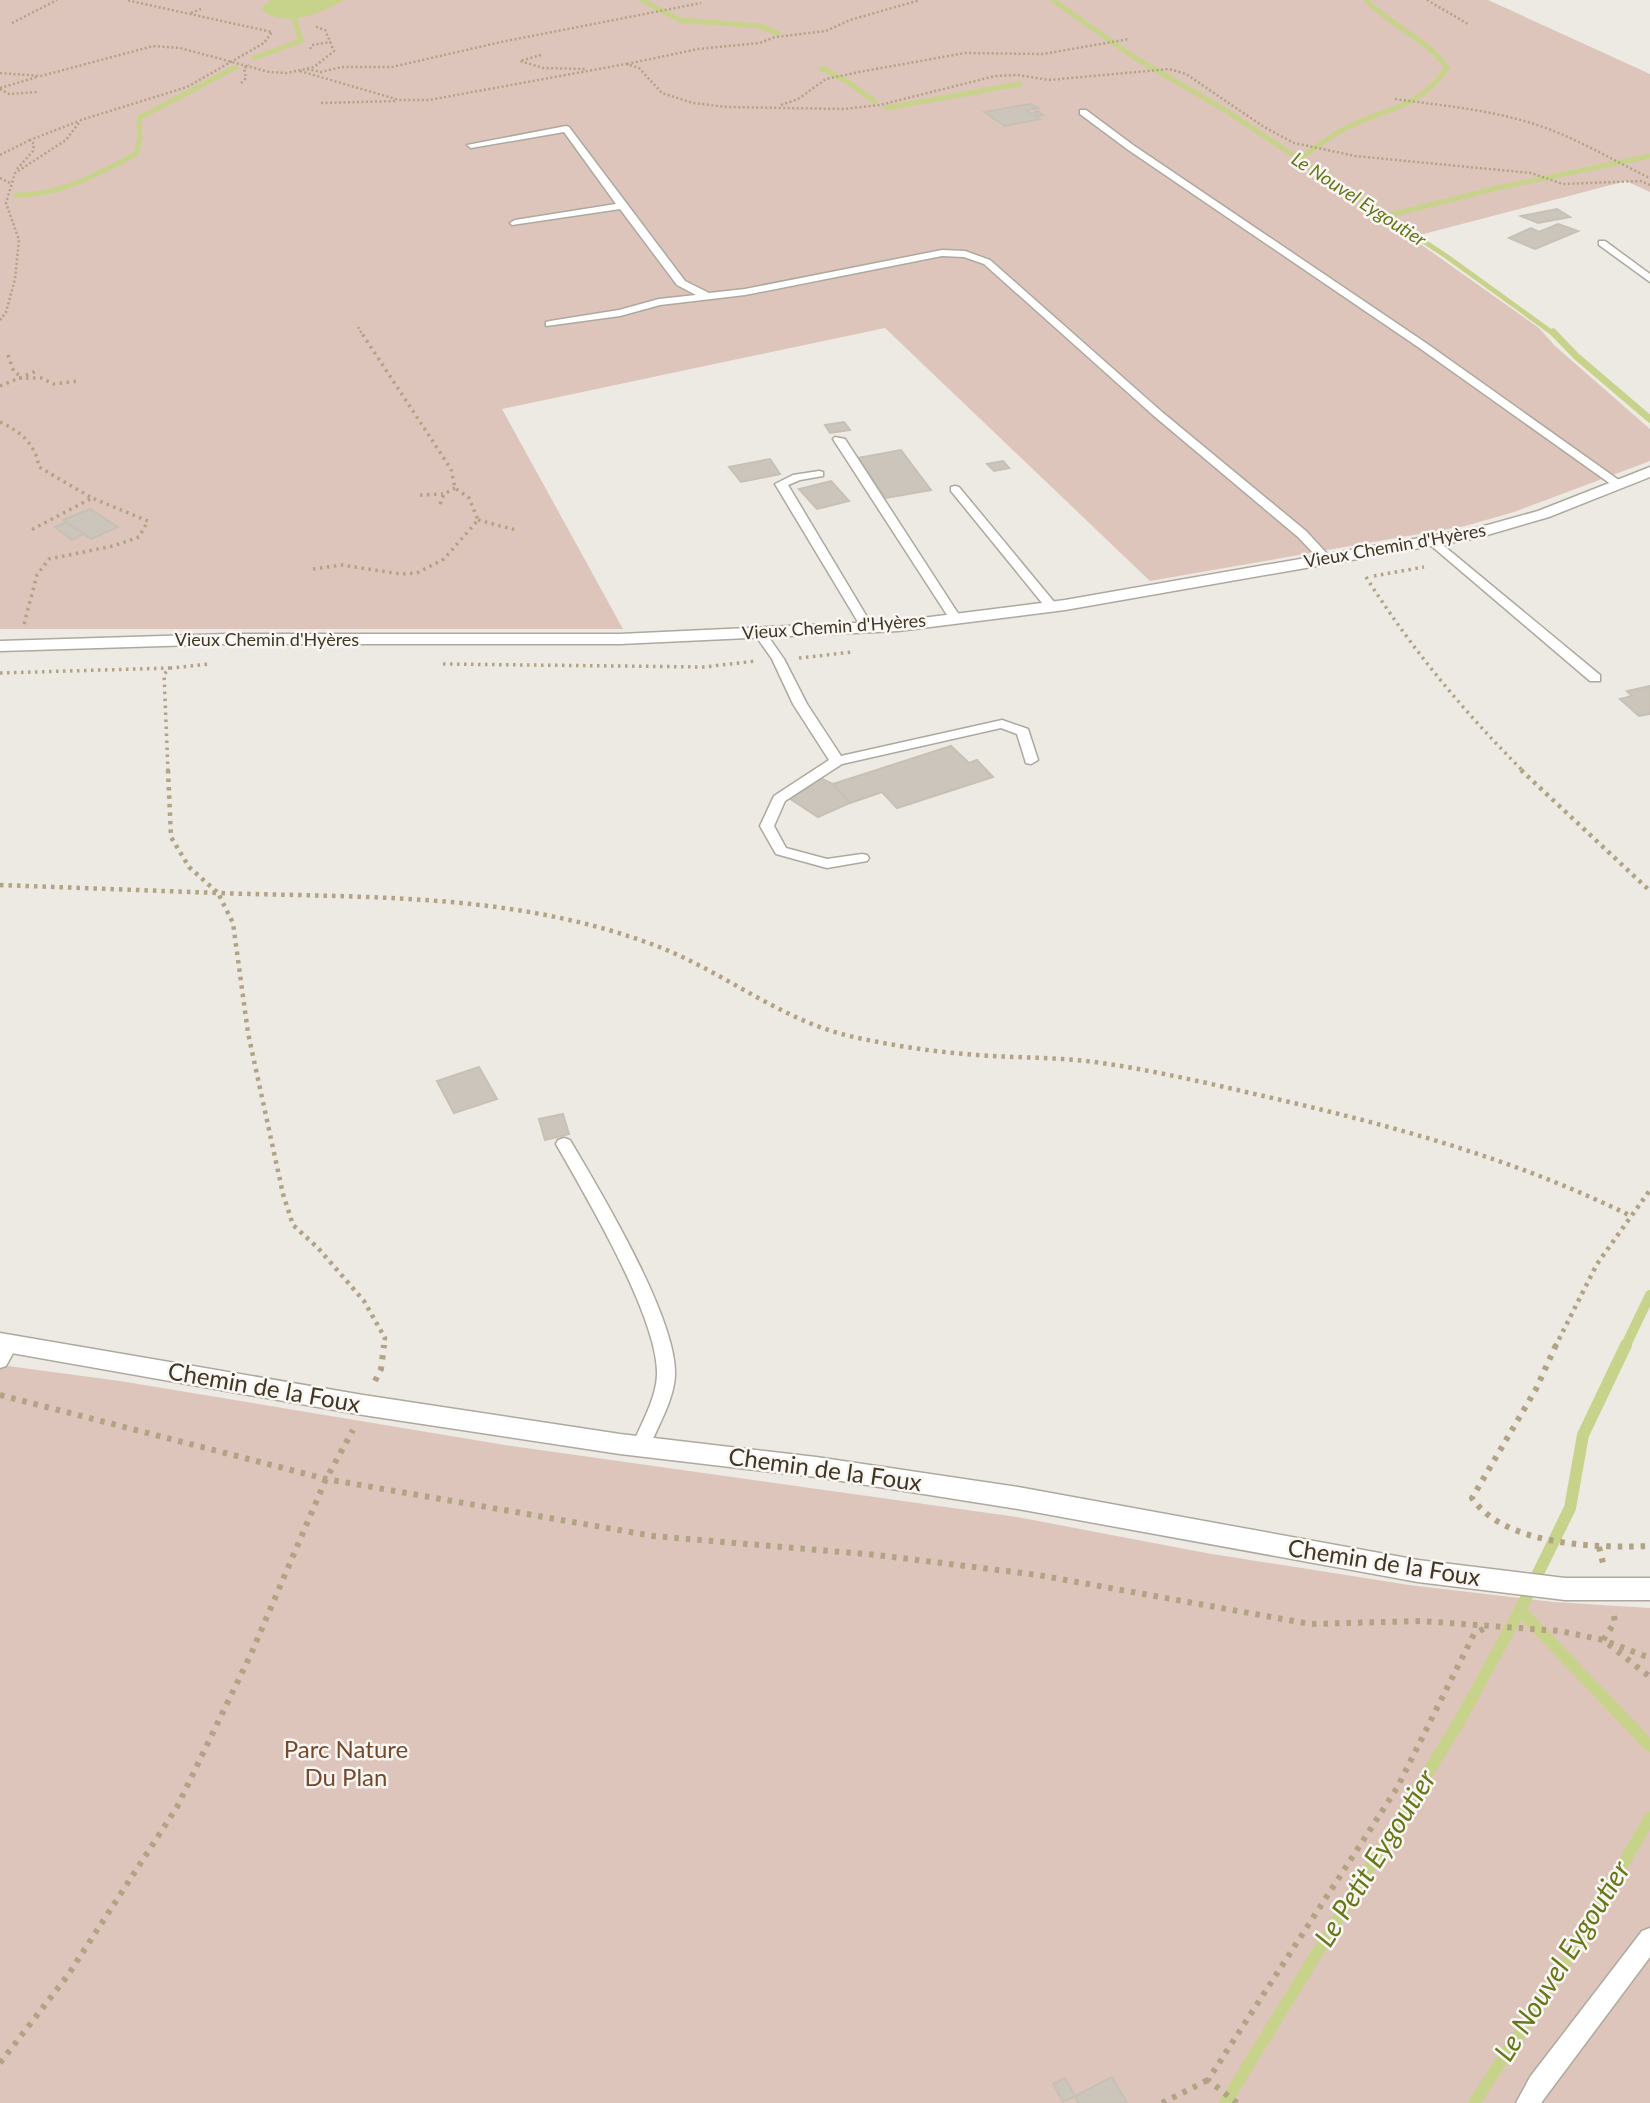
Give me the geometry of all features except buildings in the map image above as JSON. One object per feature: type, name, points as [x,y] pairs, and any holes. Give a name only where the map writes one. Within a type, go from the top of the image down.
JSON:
[{"type":"street","name":"Vieux Chemin d'Hyères","points":[[0,646],[228,639],[620,639],[898,626],[1051,606],[1515,525],[1650,472]]},
{"type":"street","name":"Chemin de la Foux","points":[[3,1349],[641,1446],[816,1467],[1018,1499],[1418,1571],[1565,1590],[1650,1589]]},
{"type":"lane","points":[[1083,112],[1130,147],[1422,345],[1619,485]]},
{"type":"lane","points":[[471,145],[566,129],[681,283],[707,296]]},
{"type":"lane","points":[[515,223],[622,206]]},
{"type":"lane","points":[[1602,243],[1650,279]]},
{"type":"lane","points":[[550,324],[620,313],[659,302],[745,292],[942,253],[965,254],[987,262],[1158,414],[1303,534],[1325,558]]},
{"type":"lane","points":[[839,439],[955,618]]},
{"type":"lane","points":[[819,474],[797,477],[781,484],[867,626]]},
{"type":"lane","points":[[955,489],[1051,606]]},
{"type":"lane","points":[[1432,540],[1595,677]]},
{"type":"lane","points":[[759,632],[778,659],[800,704],[837,761]]},
{"type":"lane","points":[[862,858],[827,864],[780,851],[767,826],[779,799],[837,761],[1002,724],[1023,732],[1031,761]]},
{"type":"lane","points":[[564,1144],[589,1187],[651,1313],[660,1345],[666,1373],[641,1446]]},
{"type":"lane","points":[[1528,2103],[1538,2085],[1650,1938]]},
{"type":"path","points":[[12,23],[57,0]]},
{"type":"path","points":[[0,155],[80,121],[187,87],[264,43],[272,32],[126,0]]},
{"type":"path","points":[[321,103],[429,100],[698,49],[760,43],[775,37],[826,31],[850,20],[920,0]]},
{"type":"path","points":[[1427,0],[1468,24]]},
{"type":"path","points":[[41,3],[48,5]]},
{"type":"path","points":[[307,69],[321,72],[342,67],[392,67],[651,11],[701,3]]},
{"type":"path","points":[[191,13],[201,9]]},
{"type":"path","points":[[0,89],[153,46],[182,48],[269,72],[300,71],[329,58],[334,51],[325,30],[314,26]]},
{"type":"path","points":[[777,106],[798,99],[831,78],[844,75],[965,53],[1043,54],[1129,39]]},
{"type":"path","points":[[310,49],[312,45],[331,42]]},
{"type":"path","points":[[541,55],[520,61],[543,68],[593,69]]},
{"type":"path","points":[[626,64],[639,68],[662,93],[693,103],[727,107],[845,109],[880,105],[995,76],[1018,75],[1049,80],[1169,69],[1186,74],[1264,127],[1294,143],[1355,156],[1538,176],[1563,184],[1641,181],[1650,185]]},
{"type":"path","points":[[241,83],[246,78],[244,68],[250,65]]},
{"type":"path","points":[[392,67],[393,73]]},
{"type":"path","points":[[300,71],[399,100]]},
{"type":"path","points":[[0,73],[41,76]]},
{"type":"path","points":[[0,89],[9,94],[37,92]]},
{"type":"path","points":[[1395,99],[1494,114],[1540,125],[1571,137],[1650,178]]},
{"type":"path","points":[[15,173],[66,140],[80,121]]},
{"type":"path","points":[[0,320],[6,312],[15,279],[19,240],[6,203],[15,173],[33,151],[34,144],[30,140]]},
{"type":"path","points":[[0,178],[12,184]]},
{"type":"path","points":[[358,327],[451,469],[455,488],[469,498],[478,520],[489,526],[509,526],[516,530]]},
{"type":"path","points":[[8,355],[20,377],[41,378],[54,384],[79,381]]},
{"type":"path","points":[[0,386],[39,370]]},
{"type":"path","points":[[0,422],[27,435],[38,452],[39,467],[92,498],[148,521],[139,537],[113,546],[49,559],[37,575],[19,645]]},
{"type":"path","points":[[420,495],[443,494],[455,488]]},
{"type":"path","points":[[440,504],[443,494]]},
{"type":"path","points":[[31,530],[92,498]]},
{"type":"path","points":[[313,569],[344,564],[394,573],[419,573],[438,563],[457,547],[478,520]]},
{"type":"path","points":[[1366,577],[1410,647],[1494,744],[1650,891]]},
{"type":"path","points":[[432,663],[704,667],[778,659]]},
{"type":"path","points":[[0,673],[218,664]]},
{"type":"path","points":[[0,2063],[68,1975],[177,1807],[251,1654],[326,1479],[354,1429],[381,1368],[385,1338],[364,1301],[318,1248],[293,1225],[283,1194],[248,1033],[233,923],[218,893],[189,867],[171,837],[164,674],[171,668]]},
{"type":"path","points":[[0,884],[486,904],[543,912],[596,925],[684,955],[787,1018],[834,1033],[922,1049],[1068,1059],[1202,1083],[1373,1120],[1455,1143],[1586,1192],[1631,1216]]},
{"type":"path","points":[[1650,1191],[1597,1264],[1536,1389],[1472,1498],[1476,1509],[1495,1522],[1516,1531],[1599,1547],[1650,1546]]},
{"type":"path","points":[[0,1395],[326,1479],[653,1536],[877,1555],[1038,1575],[1310,1624],[1421,1621],[1560,1631],[1603,1640],[1650,1658]]},
{"type":"path","points":[[1162,2103],[1211,2082],[1397,1788],[1474,1634],[1489,1626]]},
{"type":"path","points":[[1603,1640],[1650,1677]]},
{"type":"path","points":[[1211,2082],[1237,2103]]},
{"type":"green space","points":[[0,0],[1488,0],[1650,74],[1650,192],[1626,181],[1416,236],[1419,243],[1539,328],[1555,346],[1650,429],[1650,461],[1514,512],[1465,526],[1150,581],[885,328],[502,409],[623,629],[0,629]]},
{"type":"green space","name":"Parc Nature Du Plan","points":[[0,1365],[120,1381],[505,1445],[1017,1517],[1206,1553],[1409,1585],[1554,1602],[1650,1608],[1650,2103],[0,2103]]},
{"type":"shaded area","points":[[271,0],[344,0],[313,14],[291,19],[270,15],[261,9]]},
{"type":"waterway","points":[[642,0],[680,20],[759,26],[778,33]]},
{"type":"waterway","name":"Le Nouvel Eygoutier","points":[[1053,0],[1132,56],[1225,110],[1299,159]]},
{"type":"waterway","points":[[1299,159],[1343,129],[1415,99],[1447,68],[1429,48],[1366,0]]},
{"type":"waterway","points":[[254,58],[301,41],[294,17]]},
{"type":"waterway","points":[[16,195],[63,188],[136,154],[140,139],[139,118],[236,67]]},
{"type":"waterway","points":[[821,68],[848,82],[875,102]]},
{"type":"waterway","points":[[886,108],[1020,84]]},
{"type":"waterway","points":[[1386,216],[1493,189],[1650,156]]},
{"type":"waterway","name":"Le Nouvel Eygoutier","points":[[1299,159],[1446,256],[1554,334]]},
{"type":"waterway","name":"Le Nouvel Eygoutier","points":[[1553,332],[1576,356],[1650,419]]},
{"type":"waterway","name":"Le Nouvel Eygoutier","points":[[1625,1347],[1650,1295]]},
{"type":"waterway","name":"Le Nouvel Eygoutier","points":[[1520,1610],[1570,1508],[1583,1435],[1626,1345]]},
{"type":"waterway","name":"Le Petit Eygoutier","points":[[1225,2103],[1460,1720],[1520,1610]]},
{"type":"waterway","name":"Le Nouvel Eygoutier","points":[[1520,1610],[1650,1746]]},
{"type":"waterway","name":"Le Nouvel Eygoutier","points":[[1474,2103],[1560,1971],[1650,1818]]}]
